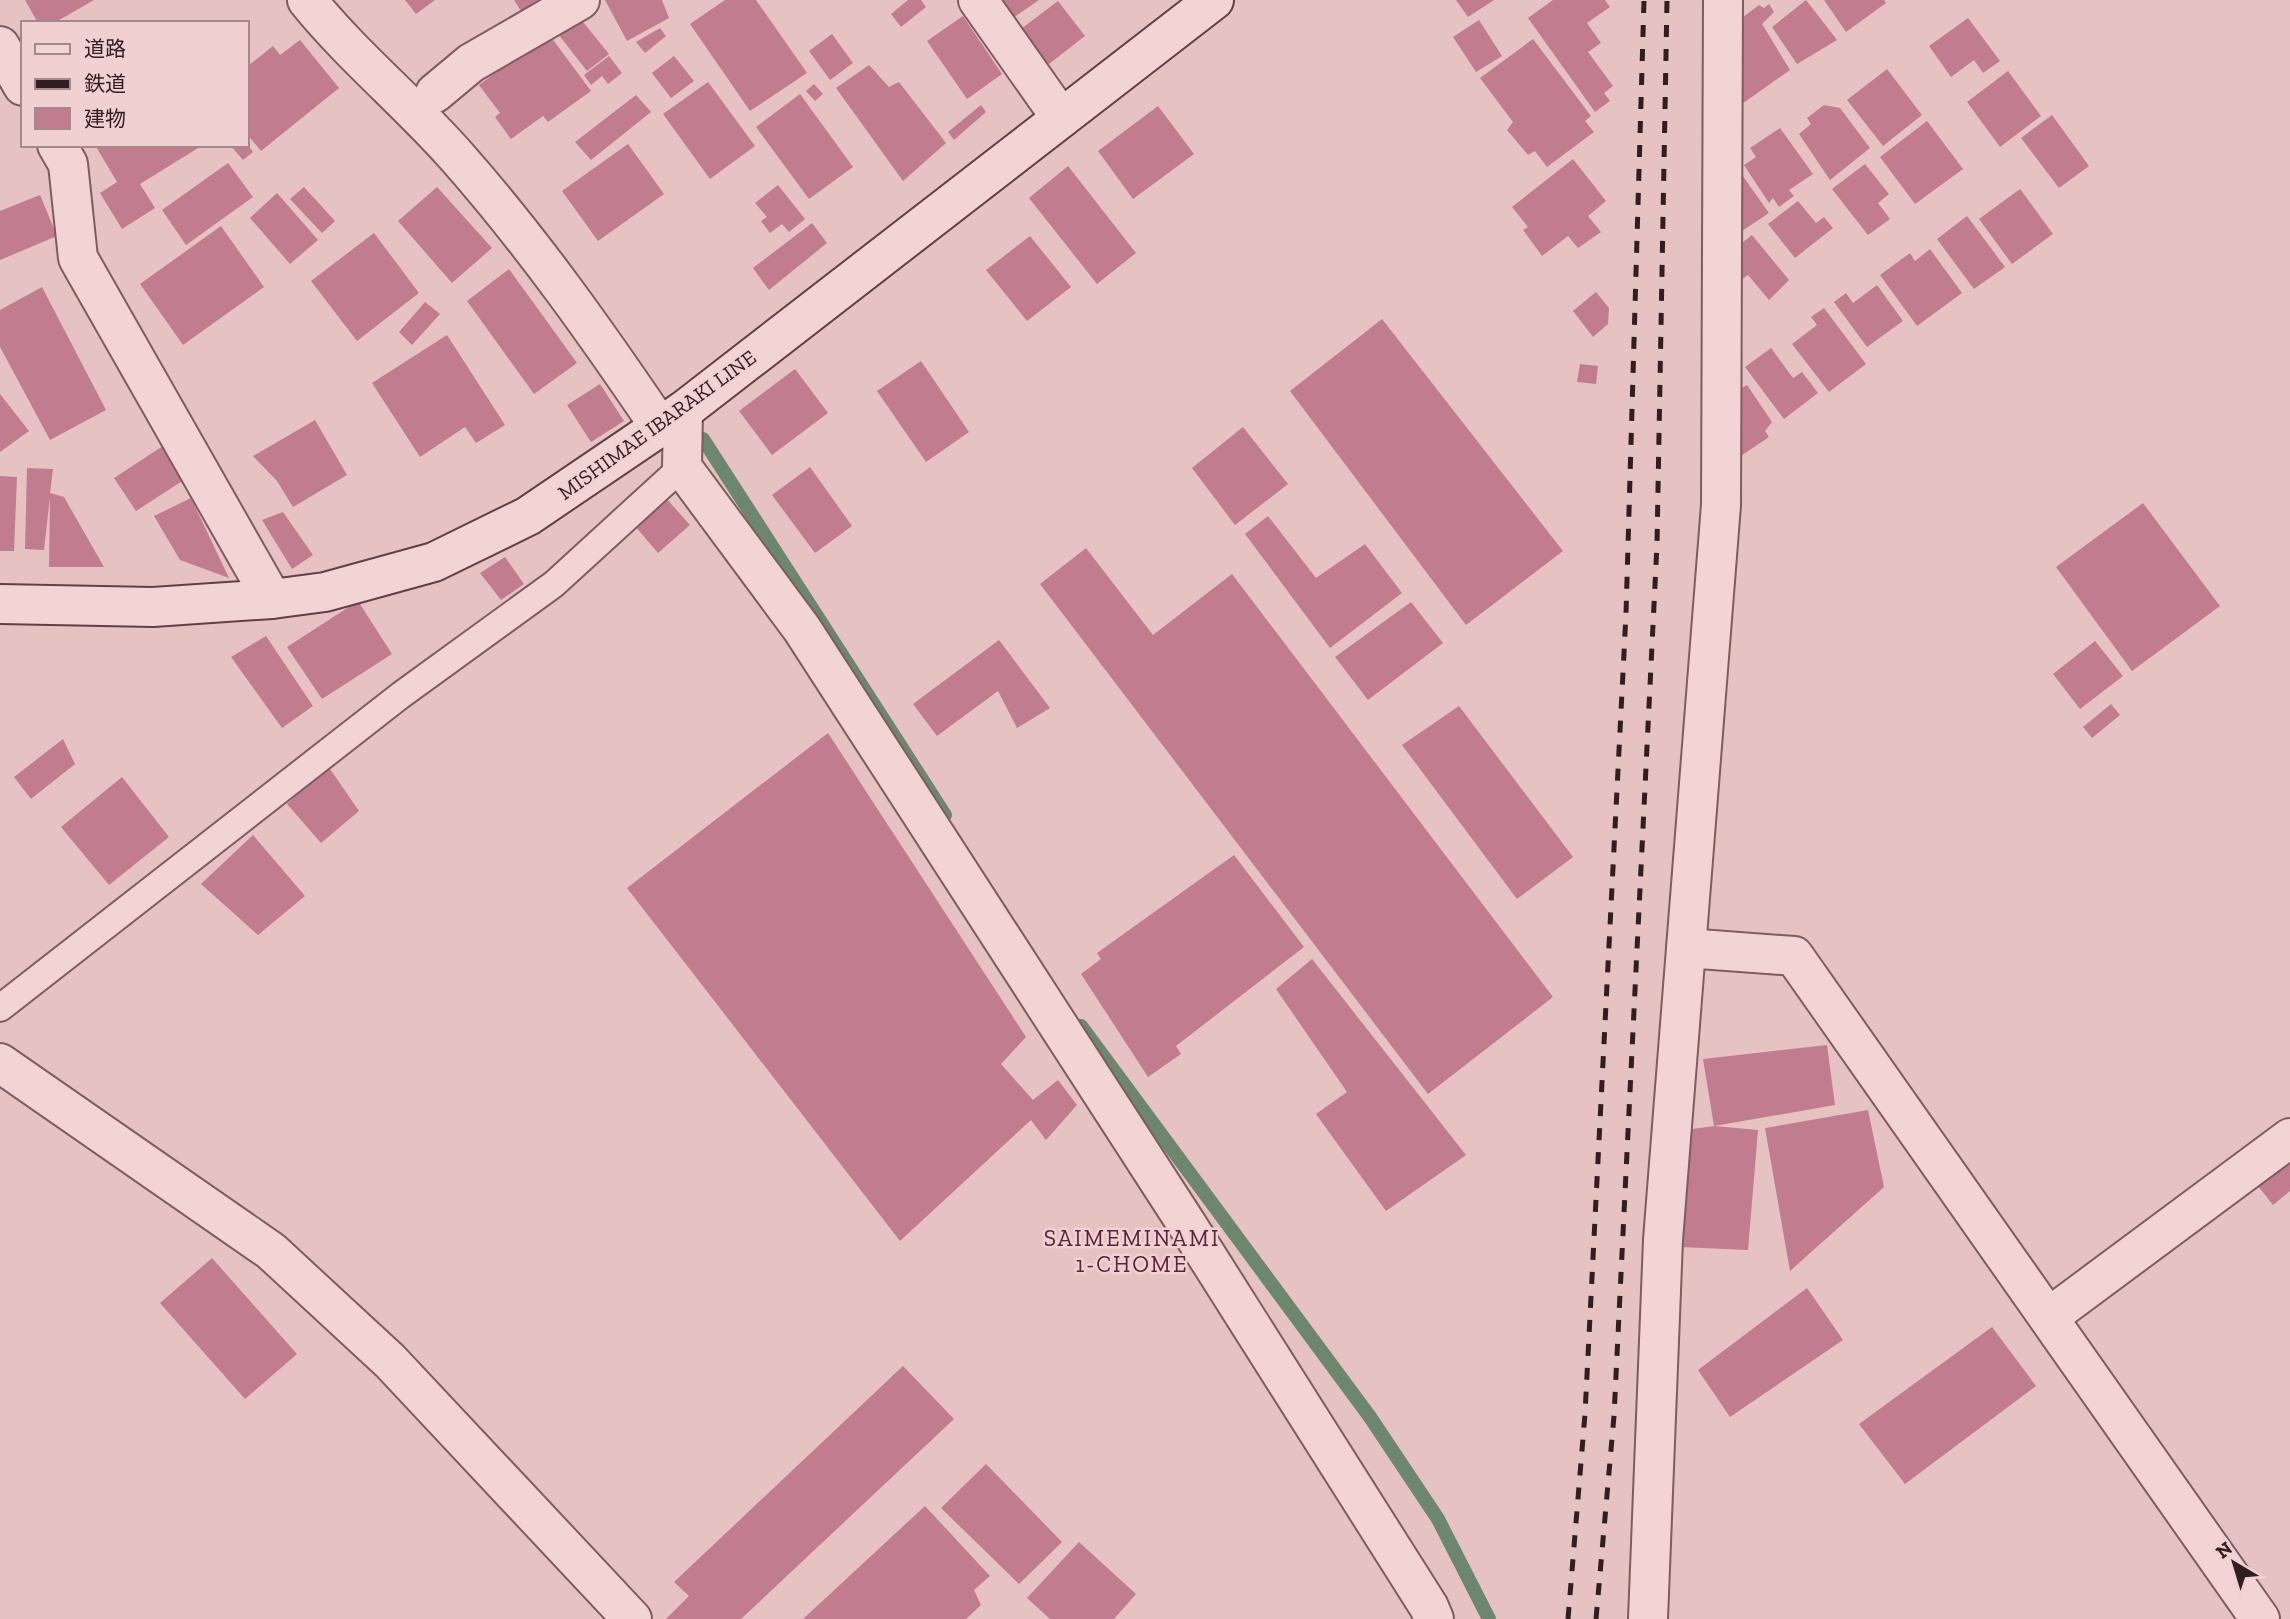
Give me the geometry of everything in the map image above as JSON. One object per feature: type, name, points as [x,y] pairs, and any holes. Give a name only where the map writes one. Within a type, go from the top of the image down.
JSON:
[{"type":"street","points":[[307,0],[349,48],[413,109],[467,169],[671,419],[682,467],[802,629],[1186,1223],[1429,1606],[1434,1619]]},
{"type":"street","points":[[435,93],[471,63],[580,0]]},
{"type":"street","points":[[978,0],[1061,118]]},
{"type":"street","name":"MISHIMAE IBARAKI LINE","points":[[0,604],[153,607],[272,599],[325,592],[433,562],[528,516],[671,419],[1214,0]]},
{"type":"street","points":[[1648,1619],[1663,1240],[1721,505],[1723,0]]},
{"type":"street","points":[[0,46],[21,83]]},
{"type":"street","points":[[58,147],[68,164],[78,258],[272,599]]},
{"type":"street","points":[[1686,948],[1794,956],[2260,1619]]},
{"type":"street","points":[[0,1063],[271,1251],[390,1361],[632,1619]]},
{"type":"street","points":[[2049,1317],[2290,1138]]},
{"type":"lane","points":[[0,1009],[401,695],[554,583],[682,467]]},
{"type":"building","points":[[25,0],[94,0],[57,21],[37,21]]},
{"type":"building","points":[[405,0],[435,0],[416,14]]},
{"type":"building","points":[[514,0],[538,0],[521,11]]},
{"type":"building","points":[[605,0],[662,0],[669,18],[627,41]]},
{"type":"building","points":[[725,0],[756,0],[807,73],[750,111],[690,24]]},
{"type":"building","points":[[908,0],[921,0],[926,7],[901,27],[891,14]]},
{"type":"building","points":[[996,0],[1039,0],[1010,20]]},
{"type":"building","points":[[1456,0],[1494,0],[1468,17]]},
{"type":"building","points":[[1553,0],[1605,0],[1610,7],[1587,23],[1601,43],[1588,52],[1613,86],[1604,93],[1610,101],[1595,112],[1528,18]]},
{"type":"building","points":[[1806,0],[1837,40],[1797,64],[1772,27]]},
{"type":"building","points":[[1824,0],[1884,0],[1886,3],[1846,32]]},
{"type":"building","points":[[1058,1],[1085,36],[1045,67],[1017,32]]},
{"type":"building","points":[[1769,4],[1774,12],[1762,24],[1790,70],[1732,111],[1730,27],[1759,5],[1764,8]]},
{"type":"building","points":[[963,16],[1002,74],[967,99],[927,41]]},
{"type":"building","points":[[579,17],[609,54],[587,71],[558,34]]},
{"type":"building","points":[[1968,18],[2000,61],[1983,73],[1974,60],[1951,77],[1929,46]]},
{"type":"building","points":[[1479,20],[1502,56],[1476,72],[1453,37]]},
{"type":"building","points":[[660,28],[666,36],[645,53],[636,42]]},
{"type":"building","points":[[548,33],[591,91],[548,122],[543,116],[511,139],[495,117],[500,113],[479,85]]},
{"type":"building","points":[[832,34],[853,63],[830,80],[809,51]]},
{"type":"building","points":[[1533,39],[1591,116],[1585,121],[1594,132],[1547,167],[1535,151],[1528,155],[1507,130],[1513,122],[1480,78]]},
{"type":"building","points":[[300,40],[339,88],[261,151],[248,135],[248,66],[273,46],[280,55]]},
{"type":"building","points":[[609,56],[622,73],[608,84],[602,76],[591,85],[584,75]]},
{"type":"building","points":[[674,56],[694,81],[671,98],[652,73]]},
{"type":"building","points":[[869,65],[889,87],[899,82],[946,143],[903,181],[836,88]]},
{"type":"building","points":[[1887,69],[1922,115],[1883,146],[1847,100]]},
{"type":"building","points":[[2008,71],[2041,116],[2000,147],[1967,102]]},
{"type":"building","points":[[708,82],[755,146],[710,179],[663,114]]},
{"type":"building","points":[[814,84],[823,94],[815,101],[806,91]]},
{"type":"building","points":[[800,94],[853,167],[809,199],[756,127]]},
{"type":"building","points":[[636,95],[651,112],[591,160],[575,142]]},
{"type":"building","points":[[981,105],[986,112],[954,140],[948,132]]},
{"type":"building","points":[[1824,105],[1840,108],[1870,148],[1830,180],[1799,134],[1811,124],[1807,118]]},
{"type":"building","points":[[1158,106],[1194,154],[1133,199],[1098,151]]},
{"type":"building","points":[[2052,115],[2089,166],[2059,188],[2021,138]]},
{"type":"building","points":[[1927,121],[1963,169],[1915,204],[1880,157]]},
{"type":"building","points":[[1780,128],[1813,174],[1789,190],[1794,196],[1779,207],[1773,198],[1769,203],[1744,165],[1756,157],[1750,148]]},
{"type":"building","points":[[628,144],[664,194],[598,241],[562,191]]},
{"type":"building","points":[[248,145],[253,152],[243,160],[232,147]]},
{"type":"building","points":[[96,147],[200,147],[140,184],[155,208],[122,229],[100,193],[117,182]]},
{"type":"building","points":[[1573,159],[1606,201],[1588,216],[1601,232],[1578,248],[1568,236],[1542,256],[1523,230],[1528,227],[1512,207]]},
{"type":"building","points":[[228,163],[253,197],[186,245],[162,210]]},
{"type":"building","points":[[1865,164],[1889,194],[1878,203],[1890,219],[1868,235],[1832,189]]},
{"type":"building","points":[[1068,166],[1136,253],[1097,284],[1029,198]]},
{"type":"building","points":[[1742,175],[1769,213],[1730,239],[1729,185]]},
{"type":"building","points":[[778,185],[805,219],[789,232],[782,224],[770,233],[761,221],[767,217],[755,203]]},
{"type":"building","points":[[304,187],[335,221],[322,233],[290,199]]},
{"type":"building","points":[[437,187],[492,248],[452,283],[398,221]]},
{"type":"building","points":[[2020,189],[2053,234],[2012,264],[1979,219]]},
{"type":"building","points":[[277,193],[318,240],[290,264],[250,218]]},
{"type":"building","points":[[40,195],[57,236],[0,260],[0,211]]},
{"type":"building","points":[[1798,201],[1816,223],[1824,217],[1833,228],[1795,258],[1768,224]]},
{"type":"building","points":[[1967,216],[2005,267],[1974,289],[1937,239]]},
{"type":"building","points":[[812,223],[827,243],[769,290],[753,268]]},
{"type":"building","points":[[221,226],[264,287],[183,345],[140,284]]},
{"type":"building","points":[[374,233],[419,293],[357,341],[311,281]]},
{"type":"building","points":[[1752,235],[1789,280],[1769,300],[1748,275],[1731,287],[1728,254]]},
{"type":"building","points":[[1030,236],[1071,287],[1027,321],[986,270]]},
{"type":"building","points":[[1930,249],[1962,293],[1917,326],[1880,275],[1910,253],[1915,261]]},
{"type":"building","points":[[509,269],[577,363],[534,394],[467,301]]},
{"type":"building","points":[[1877,285],[1903,321],[1867,347],[1834,302],[1846,293],[1853,303]]},
{"type":"building","points":[[42,287],[106,410],[50,440],[0,347],[0,310]]},
{"type":"building","points":[[1596,292],[1609,308],[1608,324],[1593,337],[1573,311]]},
{"type":"building","points":[[425,302],[440,314],[412,345],[399,332]]},
{"type":"building","points":[[1824,308],[1866,364],[1829,392],[1792,344],[1817,325],[1811,317]]},
{"type":"building","points":[[1382,319],[1563,551],[1466,625],[1290,391]]},
{"type":"building","points":[[447,335],[505,425],[476,443],[465,427],[420,457],[372,383]]},
{"type":"building","points":[[1771,348],[1793,378],[1802,372],[1818,393],[1784,419],[1745,367]]},
{"type":"building","points":[[921,361],[969,432],[926,462],[877,391]]},
{"type":"building","points":[[1580,364],[1598,366],[1596,384],[1577,382]]},
{"type":"building","points":[[795,369],[828,413],[772,455],[739,411]]},
{"type":"building","points":[[600,384],[624,421],[591,442],[567,405]]},
{"type":"building","points":[[1747,385],[1772,422],[1765,431],[1769,437],[1729,464],[1734,392]]},
{"type":"building","points":[[0,394],[29,431],[0,452]]},
{"type":"building","points":[[315,420],[347,475],[293,507],[277,481],[253,456]]},
{"type":"building","points":[[1243,427],[1288,484],[1235,525],[1192,468]]},
{"type":"building","points":[[166,444],[190,476],[136,511],[114,478]]},
{"type":"building","points":[[810,467],[852,526],[815,553],[772,495]]},
{"type":"building","points":[[27,468],[53,469],[50,493],[64,497],[104,567],[49,567],[50,497],[44,550],[25,549]]},
{"type":"building","points":[[0,476],[17,477],[14,551],[0,551]]},
{"type":"building","points":[[665,497],[690,525],[658,553],[635,526]]},
{"type":"building","points":[[191,498],[229,578],[180,560],[154,516]]},
{"type":"building","points":[[2143,503],[2220,606],[2132,671],[2056,567]]},
{"type":"building","points":[[283,512],[313,555],[292,569],[262,520]]},
{"type":"building","points":[[1268,516],[1316,578],[1365,544],[1402,593],[1330,648],[1245,534]]},
{"type":"building","points":[[1086,548],[1153,635],[1232,574],[1553,997],[1428,1094],[1040,584]]},
{"type":"building","points":[[505,557],[524,584],[501,600],[480,573]]},
{"type":"building","points":[[358,601],[392,654],[322,699],[287,647]]},
{"type":"building","points":[[1411,602],[1443,643],[1368,700],[1335,657]]},
{"type":"building","points":[[266,636],[313,706],[282,728],[231,657]]},
{"type":"building","points":[[999,640],[1050,708],[1017,728],[998,691],[937,736],[913,704]]},
{"type":"building","points":[[2095,641],[2123,676],[2080,709],[2053,674]]},
{"type":"building","points":[[2111,704],[2120,715],[2092,738],[2083,727]]},
{"type":"building","points":[[1459,706],[1573,857],[1517,899],[1402,745]]},
{"type":"building","points":[[828,733],[1026,1037],[1001,1064],[1033,1100],[1058,1080],[1077,1105],[1046,1140],[1031,1120],[900,1241],[627,888]]},
{"type":"building","points":[[63,739],[75,764],[31,799],[14,777]]},
{"type":"building","points":[[328,766],[359,811],[321,843],[287,804]]},
{"type":"building","points":[[122,777],[169,837],[109,885],[61,827]]},
{"type":"building","points":[[253,835],[305,896],[258,935],[201,884]]},
{"type":"building","points":[[1234,855],[1304,947],[1176,1046],[1181,1054],[1148,1077],[1081,974],[1101,959],[1097,953]]},
{"type":"building","points":[[1312,959],[1466,1155],[1386,1211],[1316,1114],[1347,1092],[1276,989]]},
{"type":"building","points":[[1827,1045],[1835,1105],[1714,1126],[1703,1059]]},
{"type":"building","points":[[1868,1110],[1884,1187],[1790,1271],[1765,1128]]},
{"type":"building","points":[[1714,1126],[1758,1130],[1748,1250],[1679,1247],[1686,1130]]},
{"type":"building","points":[[2283,1157],[2290,1166],[2290,1191],[2273,1205],[2254,1181]]},
{"type":"building","points":[[212,1258],[297,1354],[245,1399],[160,1303]]},
{"type":"building","points":[[1807,1288],[1843,1340],[1730,1417],[1698,1370]]},
{"type":"building","points":[[1992,1327],[2036,1386],[1905,1484],[1859,1424]]},
{"type":"building","points":[[903,1366],[954,1419],[741,1619],[666,1619],[689,1596],[674,1582]]},
{"type":"building","points":[[986,1464],[1062,1542],[1019,1584],[941,1508]]},
{"type":"building","points":[[925,1506],[990,1576],[974,1590],[981,1605],[966,1619],[803,1619]]},
{"type":"building","points":[[1079,1542],[1136,1594],[1114,1619],[1050,1619],[1027,1598]]},
{"type":"waterway","points":[[703,439],[945,815]]},
{"type":"waterway","points":[[1081,1026],[1370,1417],[1438,1519],[1489,1619]]},
{"type":"railway","points":[[1568,1619],[1585,1414],[1626,614],[1644,0]]},
{"type":"railway","points":[[1596,1619],[1614,1416],[1657,544],[1667,0]]},
{"type":"district","name":"SAIMEMINAMI 1-CHOME","points":[[1132,1251]]}]
